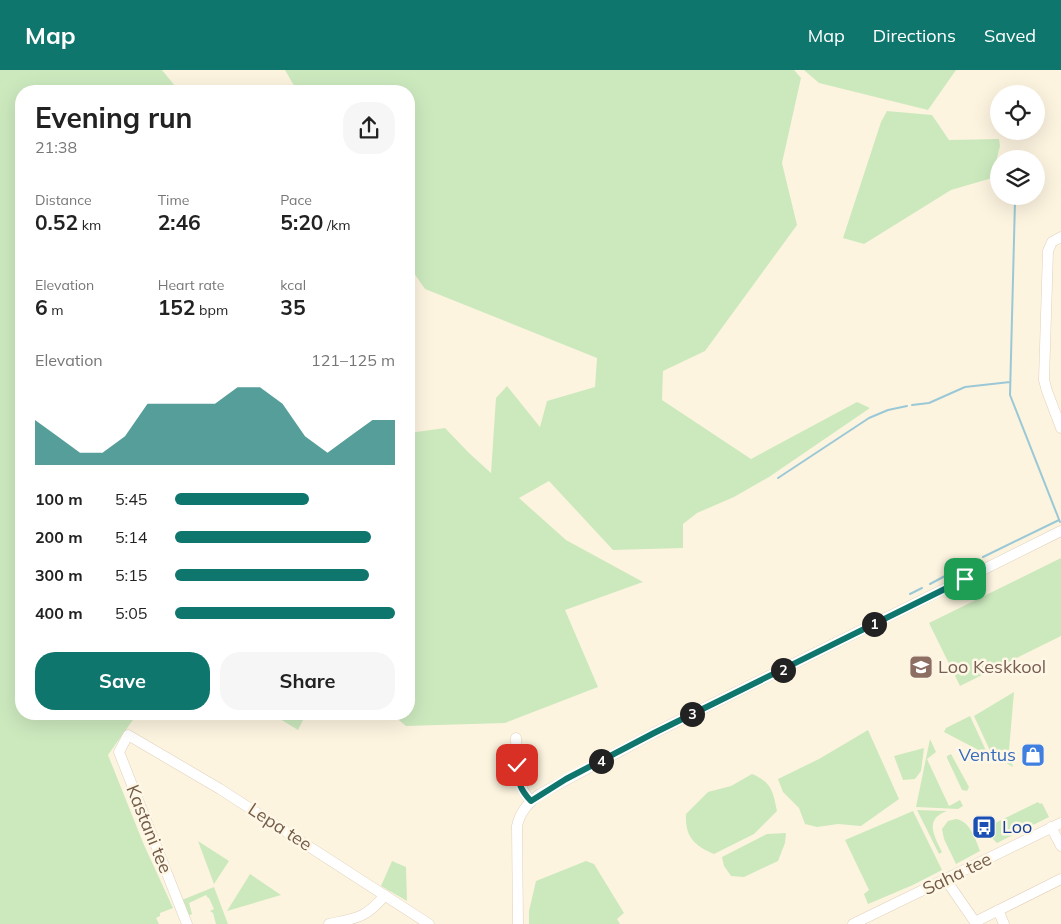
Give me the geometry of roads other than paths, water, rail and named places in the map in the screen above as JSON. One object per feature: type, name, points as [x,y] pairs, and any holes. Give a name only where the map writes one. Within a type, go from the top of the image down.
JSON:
[{"type":"street","points":[[1061,237],[1052,242],[1048,251],[1044,380],[1046,391],[1061,428]]},
{"type":"street","points":[[518,924],[517,826],[522,811],[531,801],[566,779],[636,742],[1061,531]]},
{"type":"street","name":"Lepa tee","points":[[128,735],[220,789],[430,924]]},
{"type":"street","name":"Kastani tee","points":[[128,735],[119,752],[187,924]]},
{"type":"street","points":[[516,738],[518,783],[524,794],[531,801]]},
{"type":"street","points":[[1056,825],[1061,846]]},
{"type":"street","name":"Saha tee","points":[[853,924],[1056,825]]},
{"type":"street","points":[[946,880],[975,922],[1061,879]]},
{"type":"street","points":[[329,924],[362,916],[385,895]]},
{"type":"street","points":[[998,910],[1004,924]]},
{"type":"waterway","points":[[1015,205],[1010,395],[1060,522]]},
{"type":"waterway","points":[[912,405],[929,403],[965,387],[1010,382]]},
{"type":"waterway","points":[[778,478],[869,418],[888,410],[907,406]]},
{"type":"waterway","points":[[983,557],[1059,520]]},
{"type":"waterway","points":[[930,584],[975,560]]},
{"type":"waterway","points":[[910,594],[922,588]]},
{"type":"place","name":"Loo Keskkool","points":[[921,667]]},
{"type":"place","name":"Ventus","points":[[1033,755]]},
{"type":"place","name":"Loo","points":[[984,827]]}]
